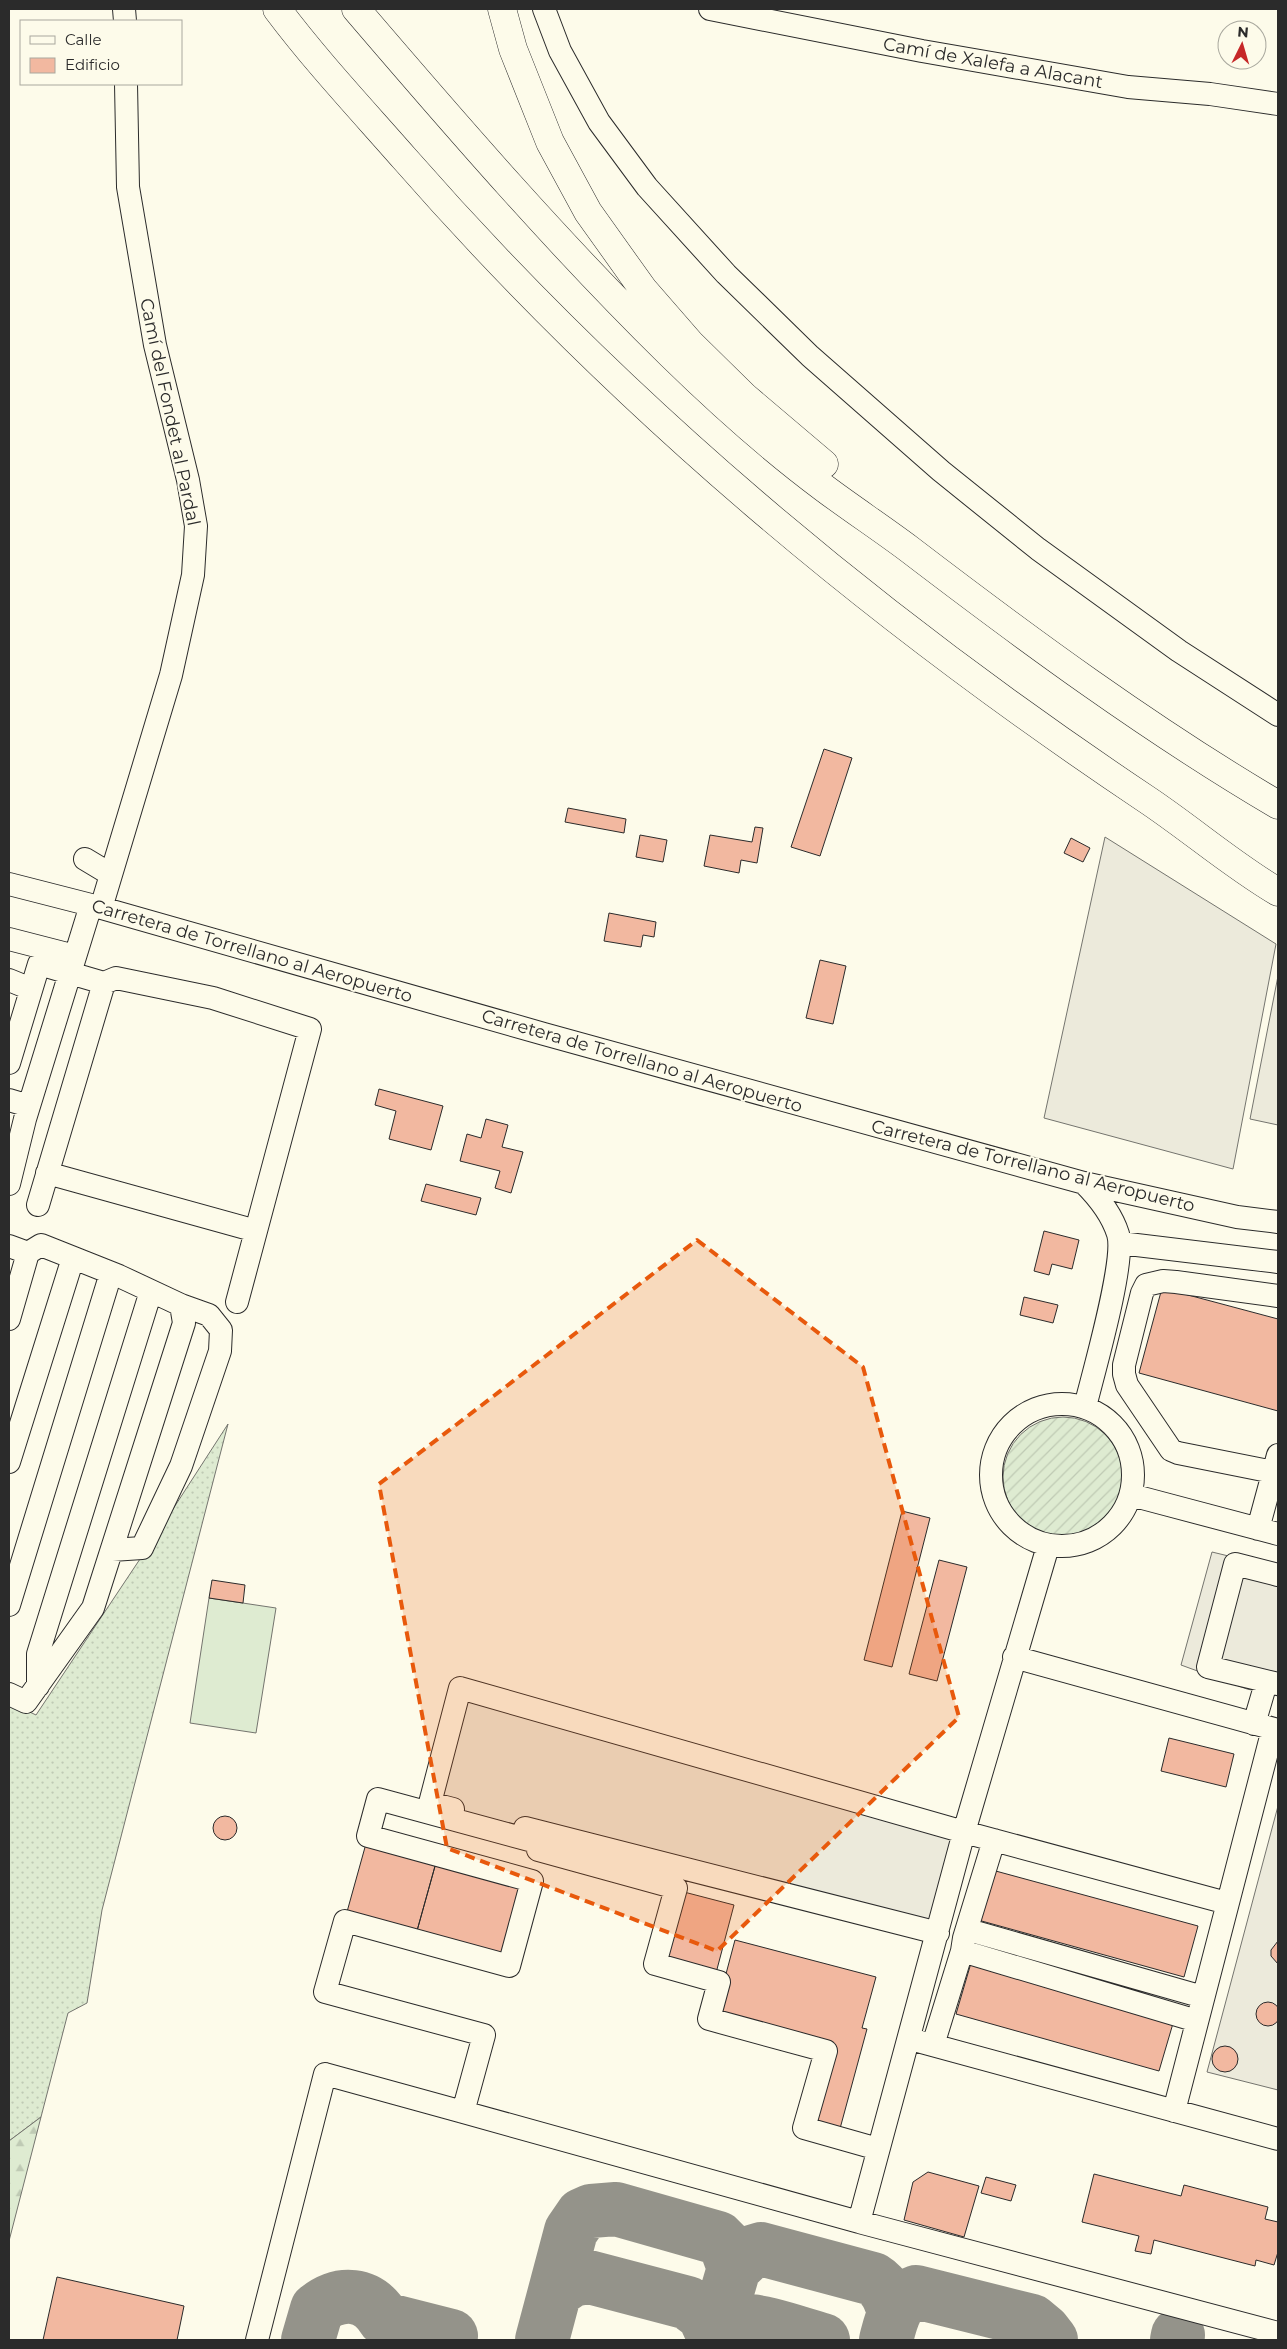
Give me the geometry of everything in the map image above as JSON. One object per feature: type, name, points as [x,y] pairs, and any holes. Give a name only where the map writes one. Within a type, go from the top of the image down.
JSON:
[{"type":"highway","points":[[356,9],[457,127],[588,269],[672,356],[776,450],[823,487],[880,526],[1040,649],[1207,762],[1278,805]]},
{"type":"highway","points":[[502,9],[513,49],[550,142],[588,212],[643,289],[690,343],[744,397],[843,481],[880,526]]},
{"type":"highway","points":[[278,10],[327,70],[453,214],[526,292],[604,368],[741,493],[864,596],[966,674],[1058,741],[1151,802],[1254,878],[1278,892]]},
{"type":"highway","points":[[1151,802],[1278,875]]},
{"type":"street","points":[[544,9],[560,51],[599,122],[647,187],[726,274],[810,356],[941,471],[1046,554],[1178,651],[1278,715]]},
{"type":"street","name":"Camí de Xalefa a Alacant","points":[[710,9],[922,51],[1128,87],[1210,94],[1278,104]]},
{"type":"street","name":"Camí del Fondet al Pardal","points":[[9,1184],[19,1103],[73,963],[110,874],[171,675],[193,575],[196,526],[188,480],[154,345],[128,187],[126,85]]},
{"type":"street","points":[[85,859],[110,874]]},
{"type":"street","name":"Carretera de Torrellano al Aeropuerto","points":[[9,884],[96,906],[544,1034],[1084,1183],[1237,1217],[1278,1222]]},
{"type":"street","points":[[9,939],[73,963],[104,983]]},
{"type":"street","points":[[9,1064],[39,964],[73,963]]},
{"type":"street","points":[[104,983],[116,978],[213,998],[310,1029],[237,1302]]},
{"type":"street","points":[[9,980],[32,989]]},
{"type":"street","points":[[38,1205],[104,983]]},
{"type":"street","points":[[47,1173],[256,1231]]},
{"type":"street","points":[[1084,1183],[1102,1204],[1115,1226],[1120,1243],[1118,1267],[1085,1407]]},
{"type":"street","points":[[1120,1243],[1278,1262]]},
{"type":"street","points":[[9,1319],[18,1250],[41,1245],[111,1273],[180,1305],[209,1315],[221,1330],[220,1351],[181,1466],[142,1548],[112,1550]]},
{"type":"street","points":[[9,1462],[73,1258]]},
{"type":"street","points":[[9,1605],[111,1273]]},
{"type":"street","points":[[1131,1495],[1268,1532],[1276,1464],[1178,1453],[1171,1450],[1127,1385],[1124,1366],[1142,1293],[1146,1285],[1163,1281],[1176,1282],[1278,1296]]},
{"type":"street","points":[[38,1686],[38,1654],[151,1291]]},
{"type":"street","points":[[9,1694],[26,1702],[93,1608],[184,1323],[180,1305]]},
{"type":"street","points":[[1062,1403],[1085,1407],[1104,1417],[1120,1433],[1127,1446],[1134,1474],[1131,1495],[1122,1514],[1108,1530],[1083,1543],[1069,1546],[1048,1546],[1026,1537],[1008,1522],[1004,1516],[996,1502],[990,1480],[992,1456],[1002,1435],[1018,1418],[1039,1407],[1062,1403]]},
{"type":"street","points":[[859,2222],[910,2039],[964,1832],[1048,1546]]},
{"type":"street","points":[[1174,2111],[1227,1903],[1268,1728],[1272,1683],[1208,1668],[1235,1564],[1278,1575]]},
{"type":"street","points":[[1014,1657],[1268,1728]]},
{"type":"street","points":[[938,1933],[430,1804],[460,1688],[964,1832],[1227,1903]]},
{"type":"street","points":[[463,2112],[484,2035],[325,1992],[345,1921],[509,1966],[532,1881],[368,1836],[378,1799],[540,1842],[538,1850],[676,1888],[655,1964],[719,1982],[709,2019],[826,2051],[804,2128],[878,2149]]},
{"type":"street","points":[[933,2045],[994,1840]]},
{"type":"street","points":[[963,1944],[972,1931],[1203,1997]]},
{"type":"street","points":[[963,1944],[1196,2021]]},
{"type":"street","points":[[910,2039],[1278,2139]]},
{"type":"street","points":[[257,2340],[325,2074],[859,2222],[1278,2333]]},
{"type":"highlighted area","points":[[697,1240],[863,1367],[959,1717],[717,1951],[447,1848],[379,1484]]},
{"type":"green space","points":[[1063,1417],[1075,1418],[1086,1422],[1096,1427],[1105,1435],[1113,1444],[1118,1454],[1122,1465],[1122,1489],[1118,1500],[1113,1510],[1105,1519],[1096,1527],[1086,1532],[1075,1536],[1063,1537],[1051,1536],[1040,1532],[1030,1527],[1021,1519],[1013,1510],[1008,1500],[1004,1489],[1003,1477],[1004,1465],[1008,1454],[1013,1444],[1021,1435],[1030,1427],[1040,1422],[1051,1418]]},
{"type":"green space","points":[[228,1424],[102,1910],[87,2003],[68,2013],[41,2117],[9,2141],[9,1702],[36,1715]]},
{"type":"green space","points":[[209,1598],[276,1608],[256,1733],[190,1723]]},
{"type":"green space","points":[[41,2117],[9,2241],[9,2141]]},
{"type":"shaded area","points":[[1105,837],[1276,944],[1233,1169],[1044,1118]]},
{"type":"shaded area","points":[[1278,976],[1278,1125],[1250,1119]]},
{"type":"shaded area","points":[[1212,1552],[1278,1568],[1278,1696],[1247,1689],[1181,1665]]},
{"type":"shaded area","points":[[460,1688],[964,1832],[938,1933],[430,1803]]},
{"type":"shaded area","points":[[1278,1806],[1278,2090],[1207,2072]]},
{"type":"building","points":[[824,749],[852,758],[820,856],[791,847]]},
{"type":"building","points":[[568,808],[626,819],[624,833],[565,822]]},
{"type":"building","points":[[755,827],[763,828],[757,863],[741,860],[739,873],[704,866],[710,835],[752,842]]},
{"type":"building","points":[[640,835],[667,840],[663,862],[636,857]]},
{"type":"building","points":[[1071,838],[1090,848],[1083,862],[1064,853]]},
{"type":"building","points":[[609,913],[656,922],[654,937],[643,935],[641,947],[604,941]]},
{"type":"building","points":[[820,960],[846,966],[833,1024],[806,1018]]},
{"type":"building","points":[[379,1089],[443,1106],[431,1150],[389,1139],[396,1111],[375,1105]]},
{"type":"building","points":[[486,1119],[508,1125],[502,1147],[523,1152],[511,1193],[495,1188],[500,1171],[460,1161],[467,1134],[481,1138]]},
{"type":"building","points":[[426,1184],[481,1198],[476,1215],[421,1201]]},
{"type":"building","points":[[1044,1231],[1079,1240],[1072,1269],[1052,1264],[1049,1275],[1034,1271]]},
{"type":"building","points":[[1162,1288],[1278,1319],[1278,1411],[1139,1373]]},
{"type":"building","points":[[1024,1297],[1058,1305],[1053,1323],[1020,1315]]},
{"type":"building","points":[[902,1511],[930,1518],[892,1667],[864,1660]]},
{"type":"building","points":[[939,1560],[967,1567],[937,1681],[909,1674]]},
{"type":"building","points":[[212,1580],[245,1585],[243,1603],[209,1598]]},
{"type":"building","points":[[1169,1738],[1234,1754],[1226,1787],[1161,1771]]},
{"type":"building","points":[[225,1816],[234,1819],[237,1828],[234,1837],[225,1840],[216,1837],[213,1828],[216,1819]]},
{"type":"building","points":[[367,1840],[437,1859],[415,1938],[345,1919]]},
{"type":"building","points":[[437,1859],[528,1884],[506,1964],[415,1938]]},
{"type":"building","points":[[992,1870],[1198,1926],[1184,1977],[978,1920]]},
{"type":"building","points":[[684,1892],[734,1905],[716,1973],[666,1960]]},
{"type":"building","points":[[735,1940],[876,1977],[862,2028],[867,2029],[838,2136],[808,2128],[829,2049],[714,2019]]},
{"type":"building","points":[[1278,1941],[1278,1964],[1271,1956],[1271,1950]]},
{"type":"building","points":[[971,1963],[1174,2020],[1159,2071],[956,2014]]},
{"type":"building","points":[[1268,2002],[1277,2005],[1280,2014],[1277,2023],[1268,2026],[1259,2023],[1256,2014],[1259,2005]]},
{"type":"building","points":[[1225,2046],[1234,2050],[1238,2059],[1234,2068],[1225,2072],[1216,2068],[1212,2059],[1216,2050]]},
{"type":"building","points":[[928,2172],[979,2186],[964,2237],[904,2220],[913,2182]]},
{"type":"building","points":[[1094,2174],[1181,2196],[1184,2185],[1268,2207],[1265,2219],[1278,2222],[1278,2252],[1274,2265],[1256,2260],[1255,2266],[1154,2240],[1151,2254],[1135,2251],[1139,2236],[1082,2222]]},
{"type":"building","points":[[986,2177],[1016,2185],[1011,2201],[981,2193]]},
{"type":"building","points":[[57,2277],[184,2306],[177,2340],[43,2340]]},
{"type":"taxiway","points":[[542,2340],[571,2231],[582,2215],[591,2211],[616,2209],[718,2238],[726,2246],[734,2268]]},
{"type":"taxiway","points":[[713,2340],[734,2268],[751,2252],[761,2249],[873,2279],[884,2290],[894,2312]]},
{"type":"taxiway","points":[[556,2291],[572,2280],[589,2277],[688,2303],[704,2315],[714,2337]]},
{"type":"taxiway","points":[[886,2340],[892,2318],[899,2305],[909,2295],[916,2292],[1032,2321],[1051,2340]]},
{"type":"taxiway","points":[[308,2340],[317,2309],[326,2303],[344,2297],[362,2299],[377,2310],[384,2319],[451,2336]]},
{"type":"taxiway","points":[[714,2340],[727,2328],[743,2321],[770,2325],[823,2340]]},
{"type":"taxiway","points":[[1177,2340],[1178,2335]]}]
